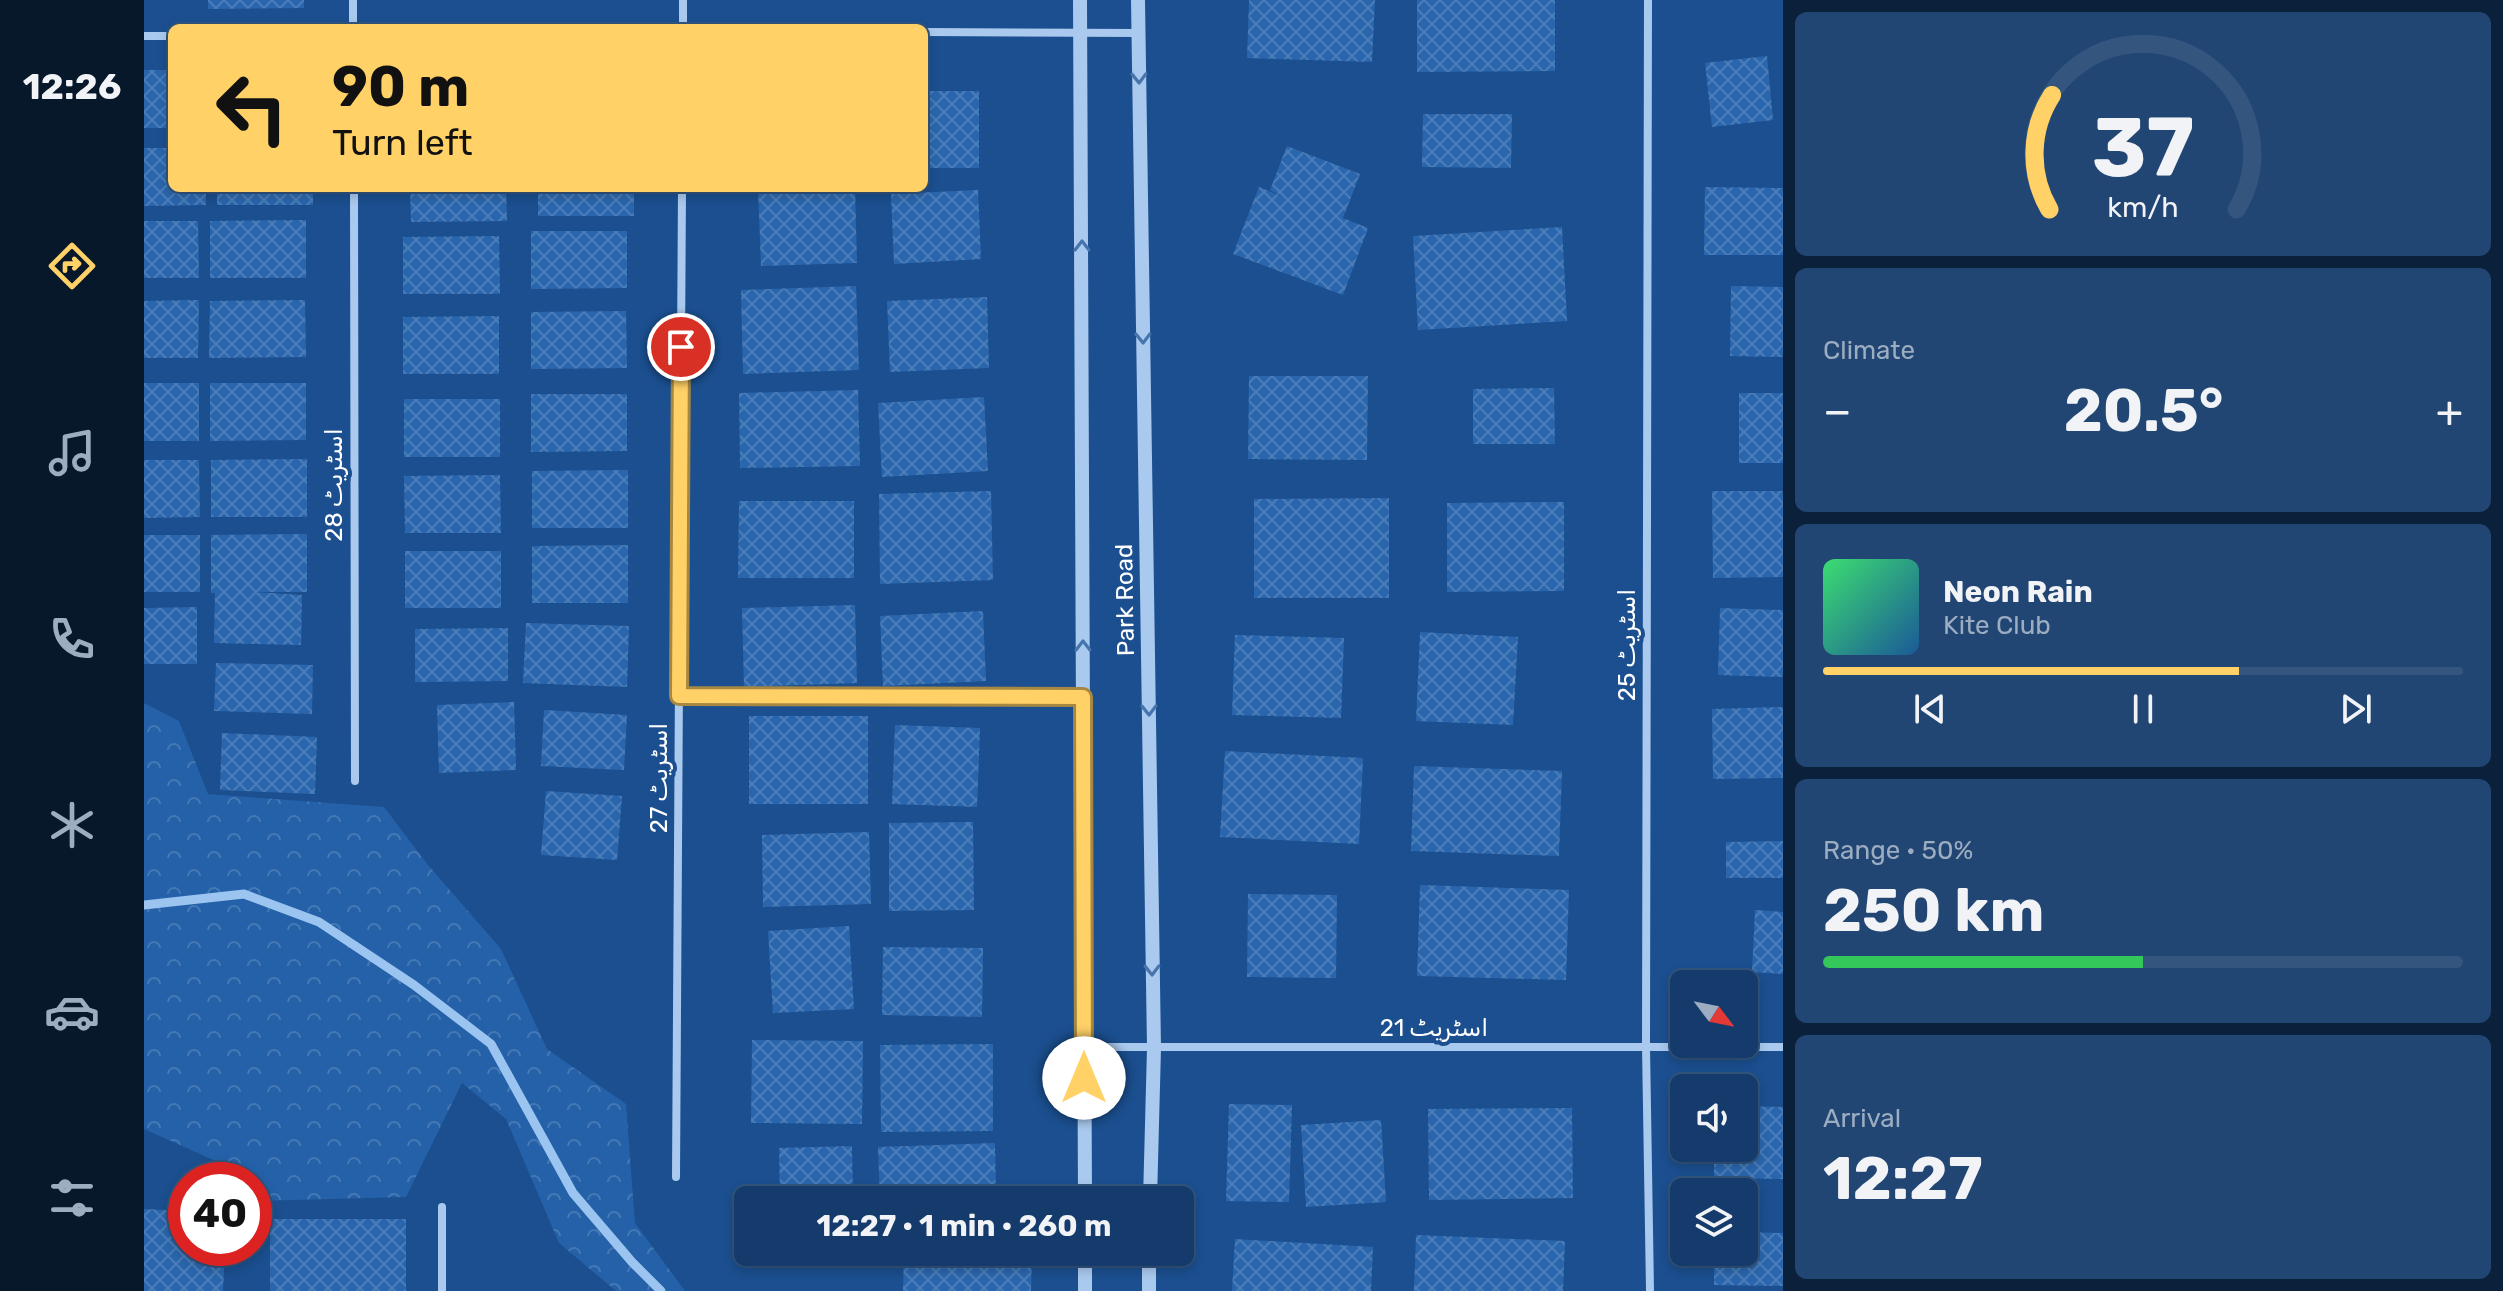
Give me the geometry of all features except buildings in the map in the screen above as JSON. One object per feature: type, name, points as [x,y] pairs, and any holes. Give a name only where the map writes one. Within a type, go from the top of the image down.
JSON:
[{"type":"street","points":[[353,0],[353,24]]},
{"type":"street","points":[[683,0],[683,24]]},
{"type":"street","name":"Park Road","points":[[1080,0],[1085,1186]]},
{"type":"street","name":"Park Road","points":[[1138,0],[1154,1048],[1150,1186]]},
{"type":"street","name":"اسٹریٹ 25","points":[[1648,0],[1646,1047],[1650,1291]]},
{"type":"street","points":[[928,32],[1139,33]]},
{"type":"street","points":[[144,36],[168,36]]},
{"type":"street","name":"اسٹریٹ 28","points":[[354,192],[355,781]]},
{"type":"street","name":"اسٹریٹ 27","points":[[676,1177],[682,192]]},
{"type":"street","points":[[679,696],[1083,697]]},
{"type":"street","name":"اسٹریٹ 21","points":[[1084,1047],[1783,1047]]},
{"type":"street","points":[[442,1207],[442,1291]]},
{"type":"street","points":[[1085,1266],[1085,1291]]},
{"type":"street","points":[[1149,1266],[1149,1291]]},
{"type":"green space","points":[[144,703],[179,721],[208,794],[384,807],[428,865],[501,949],[547,1049],[626,1104],[635,1223],[685,1291],[616,1291],[559,1243],[506,1119],[462,1083],[406,1197],[272,1201],[272,1162],[218,1162],[144,1129]]},
{"type":"waterway","points":[[144,905],[244,894],[319,922],[414,985],[491,1044],[573,1193],[661,1291]]},
{"type":"route","points":[[681,347],[679,696],[1083,697],[1084,1078]]}]
